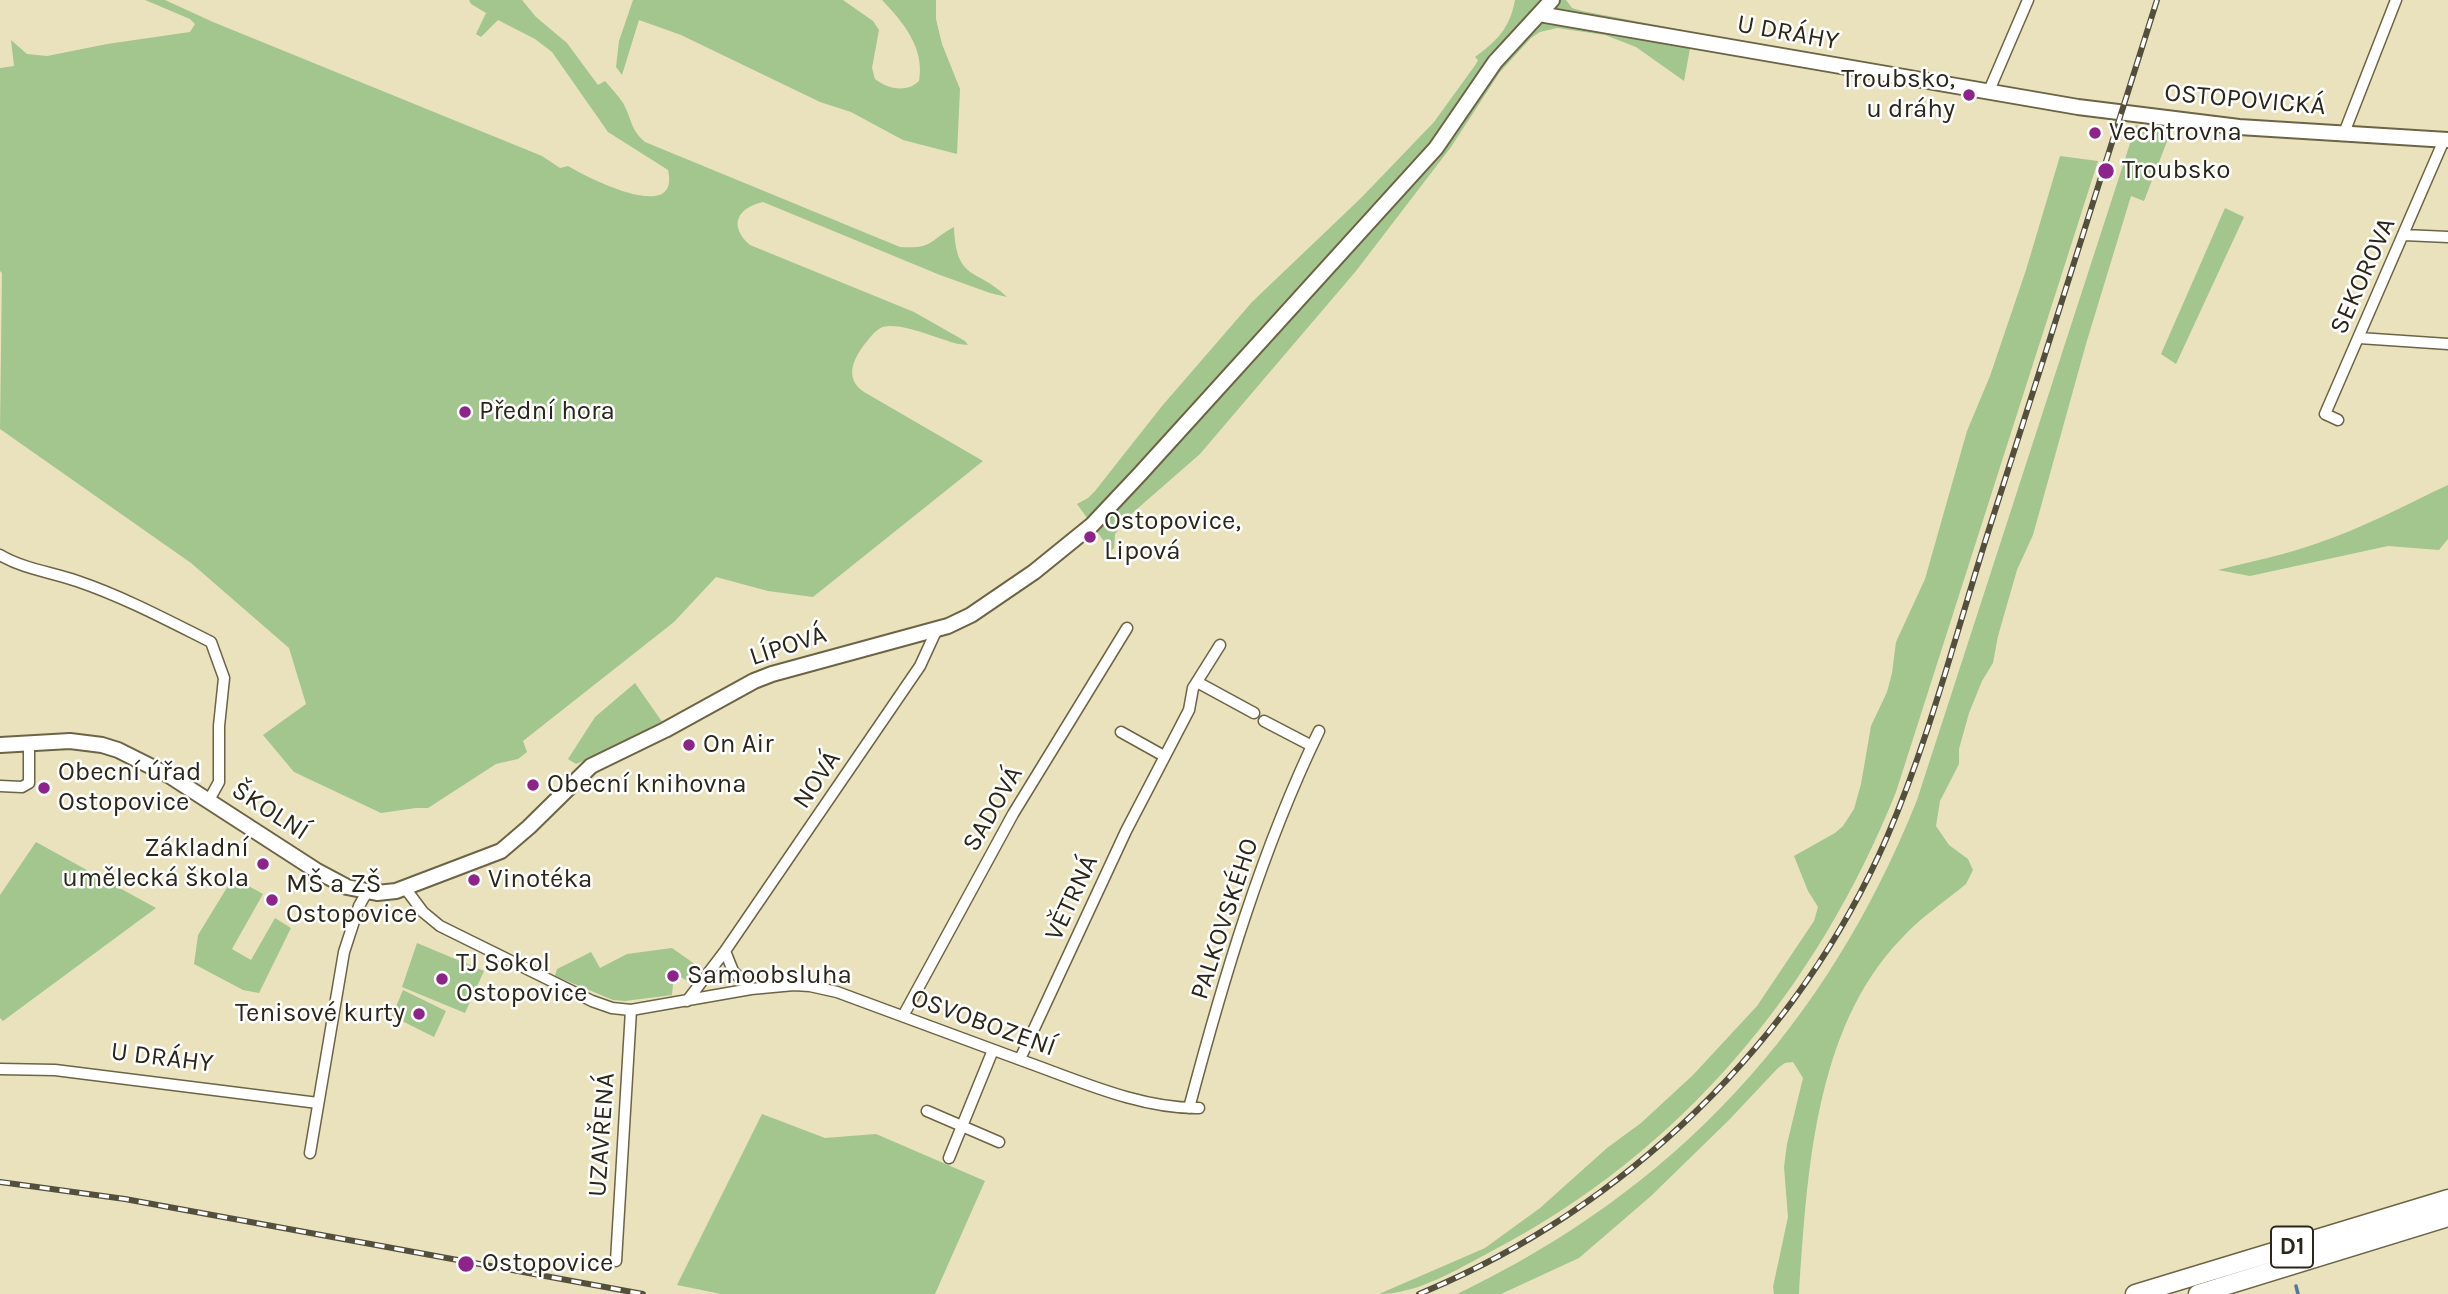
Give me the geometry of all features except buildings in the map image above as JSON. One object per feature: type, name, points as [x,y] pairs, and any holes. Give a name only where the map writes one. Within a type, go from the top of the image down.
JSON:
[{"type":"highway","name":"D1","points":[[2136,1294],[2448,1199]]},
{"type":"highway","name":"D1","points":[[2198,1294],[2448,1217]]},
{"type":"street","name":"LÍPOVÁ","points":[[446,872],[501,851],[591,766],[665,730],[754,681],[937,629],[971,615],[1034,572],[1092,525],[1436,148],[1494,62],[1552,0]]},
{"type":"street","points":[[1988,93],[2028,0]]},
{"type":"street","points":[[2344,133],[2396,0]]},
{"type":"street","name":"U DRÁHY","points":[[1539,14],[1988,93],[2121,112]]},
{"type":"street","name":"OSTOPOVICKÁ","points":[[2121,112],[2239,127],[2446,140]]},
{"type":"street","name":"SEKOROVA","points":[[2338,420],[2325,414],[2446,140]]},
{"type":"street","points":[[2404,234],[2448,237]]},
{"type":"street","points":[[2359,338],[2448,344]]},
{"type":"street","points":[[0,555],[14,563],[76,580],[130,601],[211,642],[224,678],[219,726],[219,782],[209,800]]},
{"type":"street","name":"SADOVÁ","points":[[903,1016],[1013,814],[1127,628]]},
{"type":"street","name":"NOVÁ","points":[[687,1001],[723,957],[920,666],[937,629]]},
{"type":"street","name":"VĚTRNÁ","points":[[1020,1059],[1164,756],[1189,710],[1194,688],[1220,645]]},
{"type":"street","points":[[1197,682],[1254,713]]},
{"type":"street","points":[[1264,720],[1312,746]]},
{"type":"street","name":"PALKOVSKÉHO","points":[[1194,1108],[1258,877],[1319,731]]},
{"type":"street","points":[[1121,732],[1164,756]]},
{"type":"street","name":"ŠKOLNÍ","points":[[0,745],[70,741],[102,745],[149,764],[346,887],[387,893],[446,872]]},
{"type":"street","points":[[0,786],[27,785],[29,743]]},
{"type":"street","name":"OSVOBOZENÍ","points":[[405,888],[430,919],[462,938],[592,1001],[612,1008],[631,1010],[687,1001],[745,987],[810,986],[837,992],[1080,1082],[1150,1102],[1194,1108]]},
{"type":"street","points":[[310,1153],[344,952],[359,906],[367,892]]},
{"type":"street","points":[[723,957],[745,987]]},
{"type":"street","name":"UZAVŘENÁ","points":[[616,1262],[631,1010]]},
{"type":"street","points":[[949,1158],[993,1050]]},
{"type":"street","name":"U DRÁHY","points":[[0,1069],[67,1072],[318,1103]]},
{"type":"street","points":[[927,1111],[999,1142]]},
{"type":"green space","points":[[145,0],[165,0],[542,156],[560,168],[568,166],[630,193],[660,195],[668,186],[668,170],[608,132],[552,52],[535,39],[498,20],[481,37],[476,34],[486,13],[469,0],[522,0],[536,17],[567,43],[598,85],[605,81],[623,103],[636,133],[645,142],[900,247],[925,245],[954,227],[956,245],[963,265],[1007,297],[940,275],[763,202],[747,209],[738,219],[739,231],[750,245],[914,312],[965,341],[968,345],[897,326],[885,326],[875,332],[860,351],[852,376],[864,392],[983,461],[813,597],[768,591],[716,577],[674,622],[523,741],[527,752],[518,759],[496,764],[428,808],[381,813],[294,772],[263,735],[306,704],[289,648],[191,563],[0,429],[0,68],[14,66],[11,40],[27,54],[47,56],[190,32],[195,24],[190,19]]},
{"type":"green space","points":[[633,0],[843,0],[873,21],[879,30],[872,68],[875,79],[891,87],[903,88],[919,81],[919,58],[911,36],[882,0],[936,0],[936,19],[942,44],[960,89],[957,154],[903,140],[851,112],[820,102],[681,35],[639,20],[622,75],[616,67],[619,41]]},
{"type":"green space","points":[[1515,0],[1566,0],[1572,8],[1582,11],[1693,32],[1684,81],[1636,47],[1605,35],[1557,28],[1540,32],[1531,38],[1500,72],[1451,147],[1356,271],[1200,454],[1129,516],[1115,534],[1114,548],[1111,551],[1077,504],[1095,491],[1162,406],[1252,302],[1361,198],[1434,122],[1476,64],[1478,60],[1475,57],[1496,39],[1506,26]]},
{"type":"green space","points":[[2136,125],[2171,131],[2144,201],[2131,196],[2086,344],[2033,535],[2017,570],[1993,663],[1982,681],[1969,713],[1959,749],[1959,764],[1940,801],[1936,826],[1949,845],[1968,859],[1973,870],[1966,884],[1901,939],[1872,975],[1849,1016],[1820,1106],[1806,1201],[1799,1294],[1774,1294],[1773,1287],[1788,1217],[1784,1167],[1787,1144],[1803,1078],[1793,1062],[1778,1068],[1651,1196],[1579,1258],[1501,1294],[1457,1294],[1536,1252],[1609,1204],[1675,1151],[1736,1092],[1790,1027],[1838,957],[1880,882],[1917,800]]},
{"type":"green space","points":[[2060,156],[2098,161],[1896,792],[1864,864],[1826,933],[1784,998],[1736,1058],[1682,1114],[1624,1165],[1561,1211],[1492,1251],[1423,1285],[1379,1294],[1485,1248],[1540,1208],[1607,1148],[1641,1123],[1693,1075],[1757,1006],[1814,921],[1818,907],[1808,891],[1794,856],[1835,833],[1854,809],[1871,726],[1887,692],[1896,642],[1925,579],[1967,431],[1990,376],[2026,270]]},
{"type":"green space","points":[[2225,208],[2244,217],[2176,364],[2161,354]]},
{"type":"green space","points":[[2448,485],[2448,539],[2439,550],[2388,546],[2250,576],[2218,570],[2335,537]]},
{"type":"green space","points":[[635,683],[665,726],[576,764],[568,759],[595,717]]},
{"type":"green space","points":[[36,842],[156,908],[3,1021],[0,1018],[0,895]]},
{"type":"green space","points":[[231,881],[241,887],[243,883],[263,894],[232,949],[251,960],[275,918],[291,928],[259,993],[243,990],[194,964],[198,935]]},
{"type":"green space","name":"TJ Sokol Ostopovice","points":[[417,943],[484,971],[465,1013],[402,987]]},
{"type":"green space","points":[[672,948],[699,967],[689,982],[679,976],[673,984],[672,995],[613,1000],[555,976],[557,969],[591,952],[600,968],[627,954]]},
{"type":"green space","name":"Tenisové kurty","points":[[403,990],[446,1011],[434,1037],[392,1016]]},
{"type":"green space","points":[[762,1114],[825,1138],[876,1134],[985,1181],[935,1294],[721,1294],[677,1285]]},
{"type":"waterway","points":[[2296,1286],[2298,1294]]},
{"type":"railway","points":[[1419,1294],[1495,1258],[1567,1216],[1634,1166],[1697,1110],[1754,1049],[1805,983],[1850,912],[1887,837],[1931,720],[2157,0]]},
{"type":"railway","points":[[0,1182],[125,1199],[643,1294]]},
{"type":"place","name":"Troubsko, u dráhy","points":[[1969,95]]},
{"type":"place","name":"Vechtrovna","points":[[2095,133]]},
{"type":"place","name":"Troubsko","points":[[2106,171]]},
{"type":"place","name":"Přední hora","points":[[465,412]]},
{"type":"place","name":"Ostopovice, Lipová","points":[[1090,537]]},
{"type":"place","name":"On Air","points":[[689,745]]},
{"type":"place","name":"Obecní knihovna","points":[[533,785]]},
{"type":"place","name":"Obecní úřad Ostopovice","points":[[44,788]]},
{"type":"place","name":"Základní umělecká škola","points":[[263,864]]},
{"type":"place","name":"Vinotéka","points":[[474,880]]},
{"type":"place","name":"MŠ a ZŠ Ostopovice","points":[[272,900]]},
{"type":"place","name":"Samoobsluha","points":[[673,976]]},
{"type":"place","name":"TJ Sokol Ostopovice","points":[[442,979]]},
{"type":"place","name":"Tenisové kurty","points":[[419,1014]]},
{"type":"place","name":"Ostopovice","points":[[466,1264]]}]
